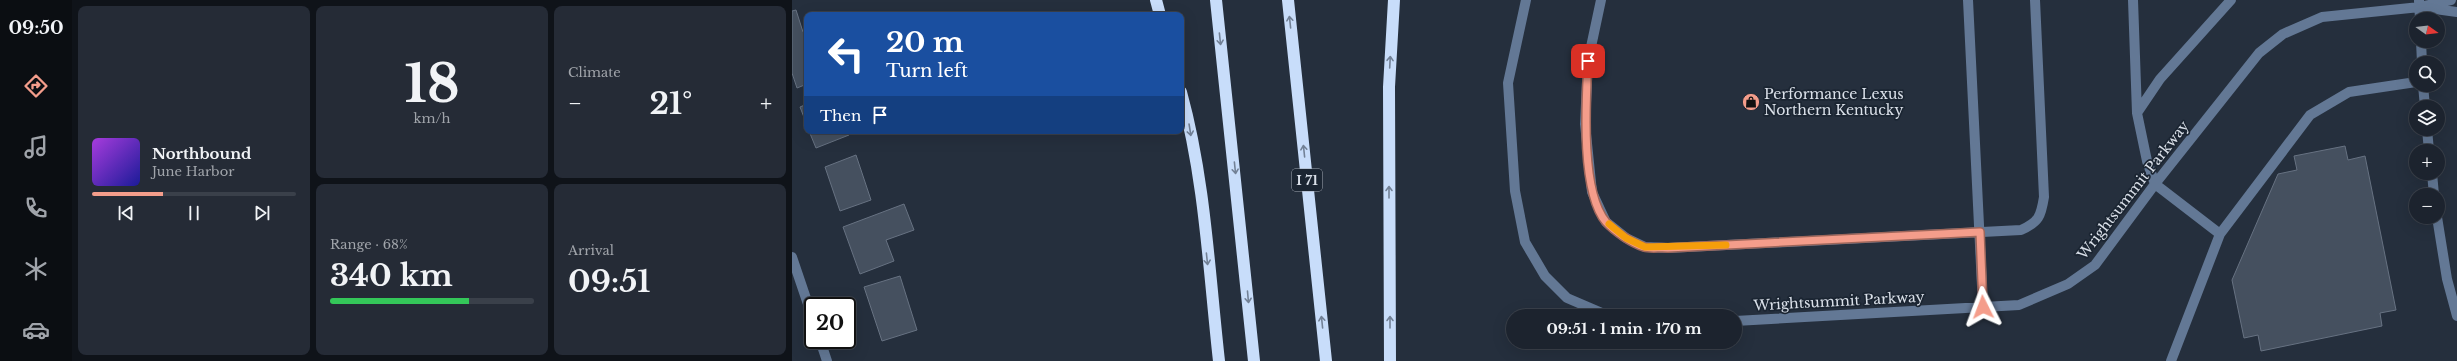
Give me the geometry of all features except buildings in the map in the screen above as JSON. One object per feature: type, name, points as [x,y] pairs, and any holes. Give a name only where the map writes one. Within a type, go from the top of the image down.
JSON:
[{"type":"highway","points":[[1156,0],[1159,12]]},
{"type":"highway","points":[[1216,0],[1254,361]]},
{"type":"highway","name":"I 71","points":[[1288,0],[1326,361]]},
{"type":"highway","points":[[1390,361],[1389,88],[1394,0]]},
{"type":"highway","points":[[1184,103],[1188,117],[1200,188],[1219,361]]},
{"type":"street","points":[[1526,0],[1508,83],[1515,191],[1525,242],[1545,276],[1567,298],[1593,309]]},
{"type":"street","points":[[1601,0],[1588,61],[1586,132],[1592,192],[1606,222],[1626,238],[1645,247],[1668,248],[2021,230],[2033,225],[2041,214],[2044,197],[2035,0]]},
{"type":"street","points":[[1968,0],[1983,307]]},
{"type":"street","points":[[2133,0],[2137,114],[2147,161],[2155,184],[2220,234]]},
{"type":"street","points":[[2137,114],[2160,79],[2230,0]]},
{"type":"street","name":"Wrightsummit Parkway","points":[[1742,321],[2019,305],[2068,284],[2095,265],[2155,184],[2259,53],[2283,34],[2322,17],[2419,3],[2451,0]]},
{"type":"street","name":"Wrightsummit Parkway","points":[[2419,3],[2457,12]]},
{"type":"street","points":[[2171,361],[2220,234],[2310,115],[2349,92],[2409,83]]},
{"type":"street","points":[[2438,224],[2446,279],[2457,316]]},
{"type":"street","points":[[792,257],[806,297]]},
{"type":"street","points":[[823,349],[828,361]]},
{"type":"slow traffic","points":[[1609,224],[1626,238],[1645,247],[1668,248],[1726,245]]},
{"type":"place","name":"Performance Lexus Northern Kentucky","points":[[1751,102]]},
{"type":"route","points":[[1588,61],[1585,124],[1592,192],[1606,222],[1626,238],[1645,247],[1668,248],[1980,232],[1983,307]]}]
